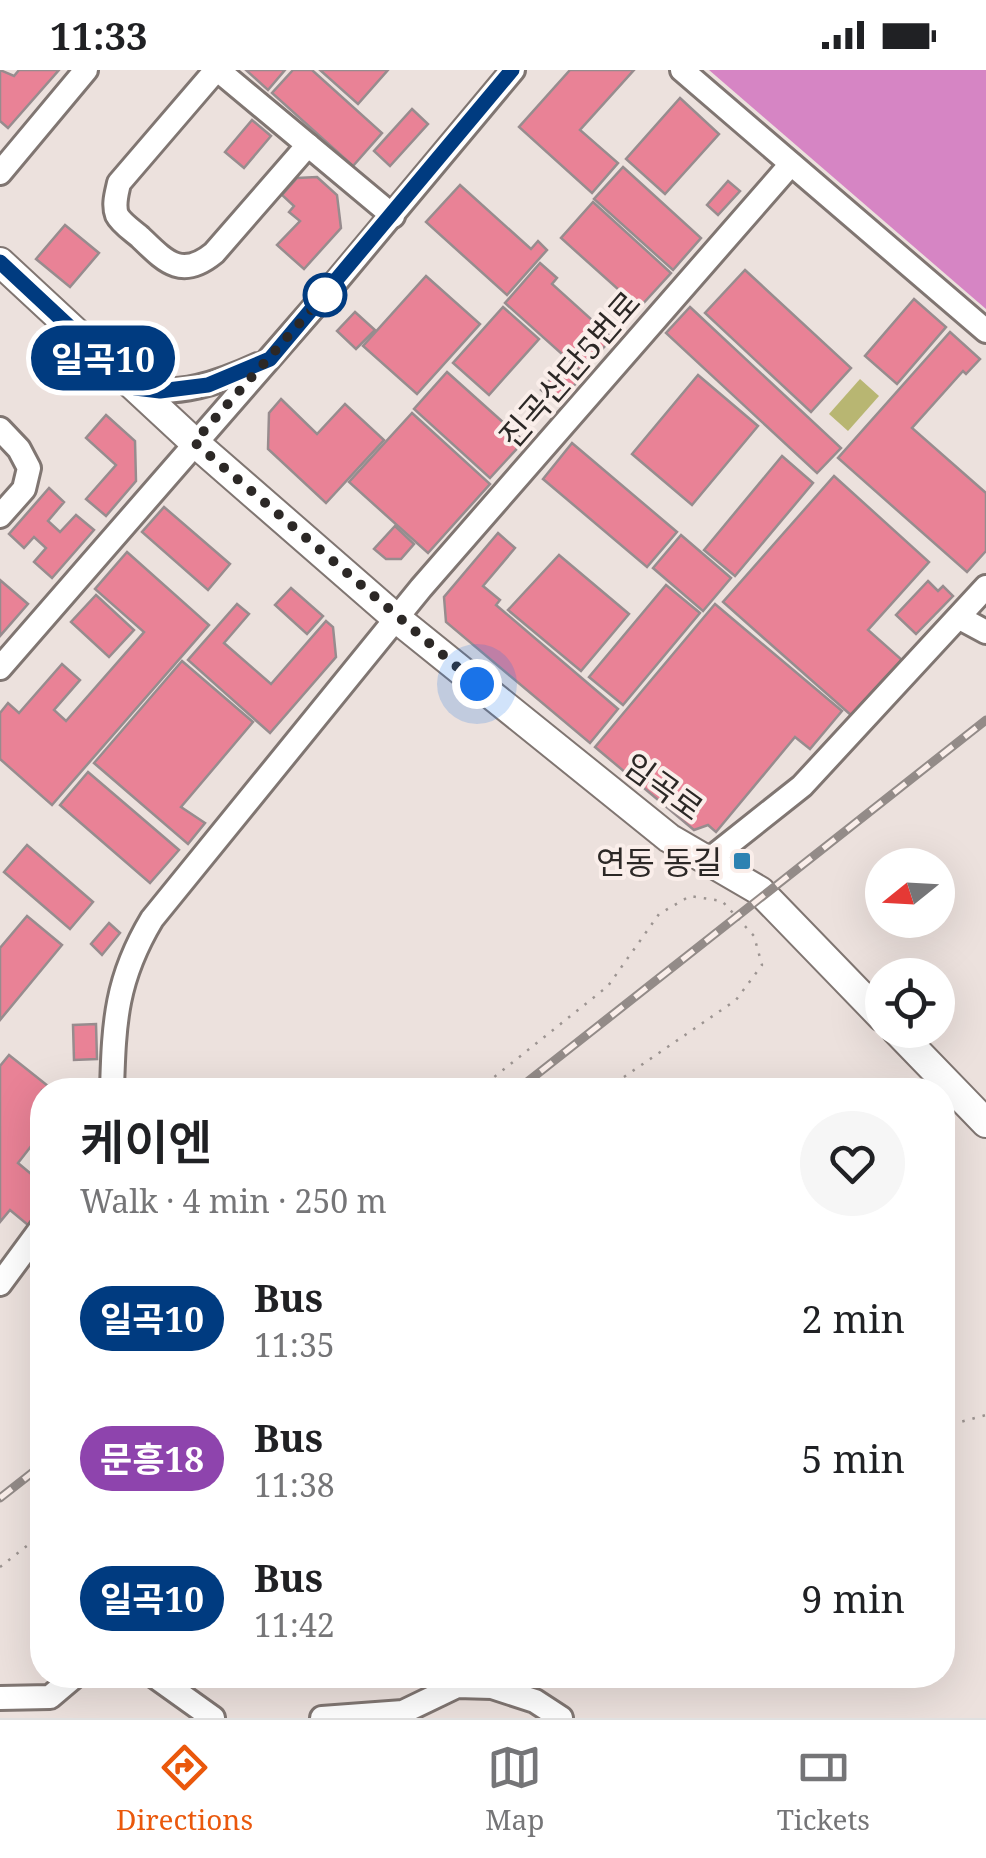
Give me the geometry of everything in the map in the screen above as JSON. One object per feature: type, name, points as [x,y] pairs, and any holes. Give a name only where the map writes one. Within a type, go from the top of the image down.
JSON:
[{"type":"main road","name":"임곡로","points":[[0,262],[194,442],[396,618],[670,838],[760,891],[865,999]]},
{"type":"main road","points":[[913,1048],[942,1078]]},
{"type":"main road","points":[[955,1091],[986,1123]]},
{"type":"street","points":[[0,172],[86,70]]},
{"type":"street","points":[[308,145],[204,262],[184,267],[169,264],[118,216],[115,200],[119,183],[217,70],[308,145],[393,216]]},
{"type":"street","points":[[0,668],[393,216],[512,70]]},
{"type":"street","points":[[682,70],[986,331]]},
{"type":"street","name":"진곡산단5번로","points":[[396,618],[791,164]]},
{"type":"street","points":[[135,388],[160,391],[208,385],[270,359]]},
{"type":"street","points":[[0,429],[19,449],[29,468],[24,489],[0,516]]},
{"type":"street","points":[[710,860],[802,786],[986,587]]},
{"type":"street","points":[[113,1078],[117,997],[130,957],[145,932],[396,618]]},
{"type":"street","points":[[960,618],[986,632]]},
{"type":"street","points":[[0,1284],[8,1258],[30,1237]]},
{"type":"street","points":[[0,1698],[50,1697],[61,1688]]},
{"type":"street","points":[[322,1718],[404,1712],[443,1691],[460,1688]]},
{"type":"street","points":[[495,1688],[535,1701],[561,1718]]},
{"type":"street","points":[[175,1707],[213,1718]]},
{"type":"path","points":[[493,1078],[608,986],[659,914],[690,896],[722,902],[754,936],[762,965],[736,1000],[622,1078]]},
{"type":"path","points":[[955,1423],[986,1414]]},
{"type":"path","points":[[0,1566],[30,1543]]},
{"type":"shaded area","points":[[709,70],[986,70],[986,309]]},
{"type":"shaded area","points":[[860,379],[879,396],[848,431],[829,414]]},
{"type":"building","points":[[0,70],[14,76],[19,70],[59,70],[8,128],[0,121]]},
{"type":"building","points":[[246,70],[285,70],[268,90]]},
{"type":"building","points":[[293,70],[312,70],[382,133],[353,166],[272,93]]},
{"type":"building","points":[[320,70],[388,70],[358,104]]},
{"type":"building","points":[[570,70],[634,70],[580,130],[618,163],[592,193],[519,127]]},
{"type":"building","points":[[680,98],[719,134],[665,194],[626,159]]},
{"type":"building","points":[[412,109],[428,124],[390,166],[374,151]]},
{"type":"building","points":[[252,120],[271,136],[244,168],[225,152]]},
{"type":"building","points":[[623,167],[701,238],[673,270],[594,199]]},
{"type":"building","points":[[317,177],[337,195],[341,228],[304,269],[277,245],[300,221],[289,212],[294,206],[282,195],[297,178]]},
{"type":"building","points":[[728,181],[740,191],[718,215],[707,205]]},
{"type":"building","points":[[460,185],[531,249],[538,241],[547,250],[507,295],[426,222]]},
{"type":"building","points":[[593,202],[671,273],[639,308],[561,238]]},
{"type":"building","points":[[65,225],[99,253],[70,287],[36,259]]},
{"type":"building","points":[[540,263],[557,278],[552,284],[612,338],[582,372],[505,303]]},
{"type":"building","points":[[745,270],[851,368],[811,412],[705,313]]},
{"type":"building","points":[[426,276],[480,324],[417,394],[363,346]]},
{"type":"building","points":[[914,299],[946,327],[897,384],[865,356]]},
{"type":"building","points":[[503,307],[539,339],[489,395],[453,363]]},
{"type":"building","points":[[690,307],[841,448],[817,473],[666,333]]},
{"type":"building","points":[[355,312],[375,330],[356,349],[337,331]]},
{"type":"building","points":[[950,332],[980,359],[966,374],[963,371],[912,428],[986,493],[986,551],[967,572],[838,458]]},
{"type":"building","points":[[562,366],[578,381],[557,404],[541,390]]},
{"type":"building","points":[[447,372],[524,441],[490,478],[414,409]]},
{"type":"building","points":[[698,375],[758,426],[692,505],[632,454]]},
{"type":"building","points":[[281,399],[317,434],[345,404],[384,440],[326,503],[268,449],[269,413]]},
{"type":"building","points":[[412,413],[490,484],[428,553],[349,482]]},
{"type":"building","points":[[106,415],[135,441],[136,481],[106,516],[86,499],[116,465],[86,438]]},
{"type":"building","points":[[572,443],[677,532],[647,567],[543,479]]},
{"type":"building","points":[[782,456],[813,483],[735,576],[704,550]]},
{"type":"building","points":[[834,476],[929,562],[868,630],[902,660],[852,716],[723,602]]},
{"type":"building","points":[[49,488],[64,502],[48,521],[60,532],[76,515],[94,530],[52,578],[34,562],[46,548],[34,537],[24,548],[9,534]]},
{"type":"building","points":[[164,507],[230,564],[208,590],[142,532]]},
{"type":"building","points":[[395,526],[414,544],[401,559],[386,559],[374,549]]},
{"type":"building","points":[[498,533],[515,548],[483,586],[500,600],[496,605],[618,709],[590,743],[446,622],[444,597]]},
{"type":"building","points":[[681,535],[731,578],[703,611],[653,568]]},
{"type":"building","points":[[127,552],[209,625],[52,805],[0,759],[0,713],[8,703],[19,713],[62,664],[80,680],[54,710],[66,721],[144,632],[95,589]]},
{"type":"building","points":[[559,555],[629,614],[581,671],[508,610]]},
{"type":"building","points":[[0,580],[28,604],[0,636]]},
{"type":"building","points":[[928,581],[938,591],[943,586],[953,596],[916,634],[896,615]]},
{"type":"building","points":[[666,585],[700,613],[623,705],[589,677]]},
{"type":"building","points":[[291,588],[323,616],[307,634],[275,605]]},
{"type":"building","points":[[96,595],[134,630],[109,657],[71,622]]},
{"type":"building","points":[[237,604],[249,614],[224,643],[271,684],[326,621],[333,627],[336,657],[270,733],[188,660]]},
{"type":"building","points":[[715,604],[842,711],[810,749],[795,737],[716,832],[708,825],[694,830],[595,747]]},
{"type":"building","points":[[182,661],[253,722],[181,807],[205,823],[188,844],[94,763]]},
{"type":"building","points":[[88,772],[179,850],[150,883],[60,805]]},
{"type":"building","points":[[27,845],[93,902],[70,929],[4,872]]},
{"type":"building","points":[[27,916],[62,945],[0,1020],[0,948]]},
{"type":"building","points":[[109,923],[120,933],[102,955],[91,944]]},
{"type":"building","points":[[96,1024],[97,1059],[74,1060],[73,1025]]},
{"type":"building","points":[[9,1055],[38,1078],[30,1078],[30,1148],[18,1163],[30,1173],[28,1225],[10,1210],[0,1222],[0,1066]]},
{"type":"railway","points":[[532,1078],[986,720]]},
{"type":"railway","points":[[0,1498],[30,1474]]},
{"type":"bus line","name":"일곡10","points":[[0,262],[135,388],[160,391],[208,385],[270,359],[512,70]]},
{"type":"place","name":"연동 동길","points":[[742,861]]},
{"type":"route","points":[[325,295],[330,289],[194,442],[477,684]]}]
